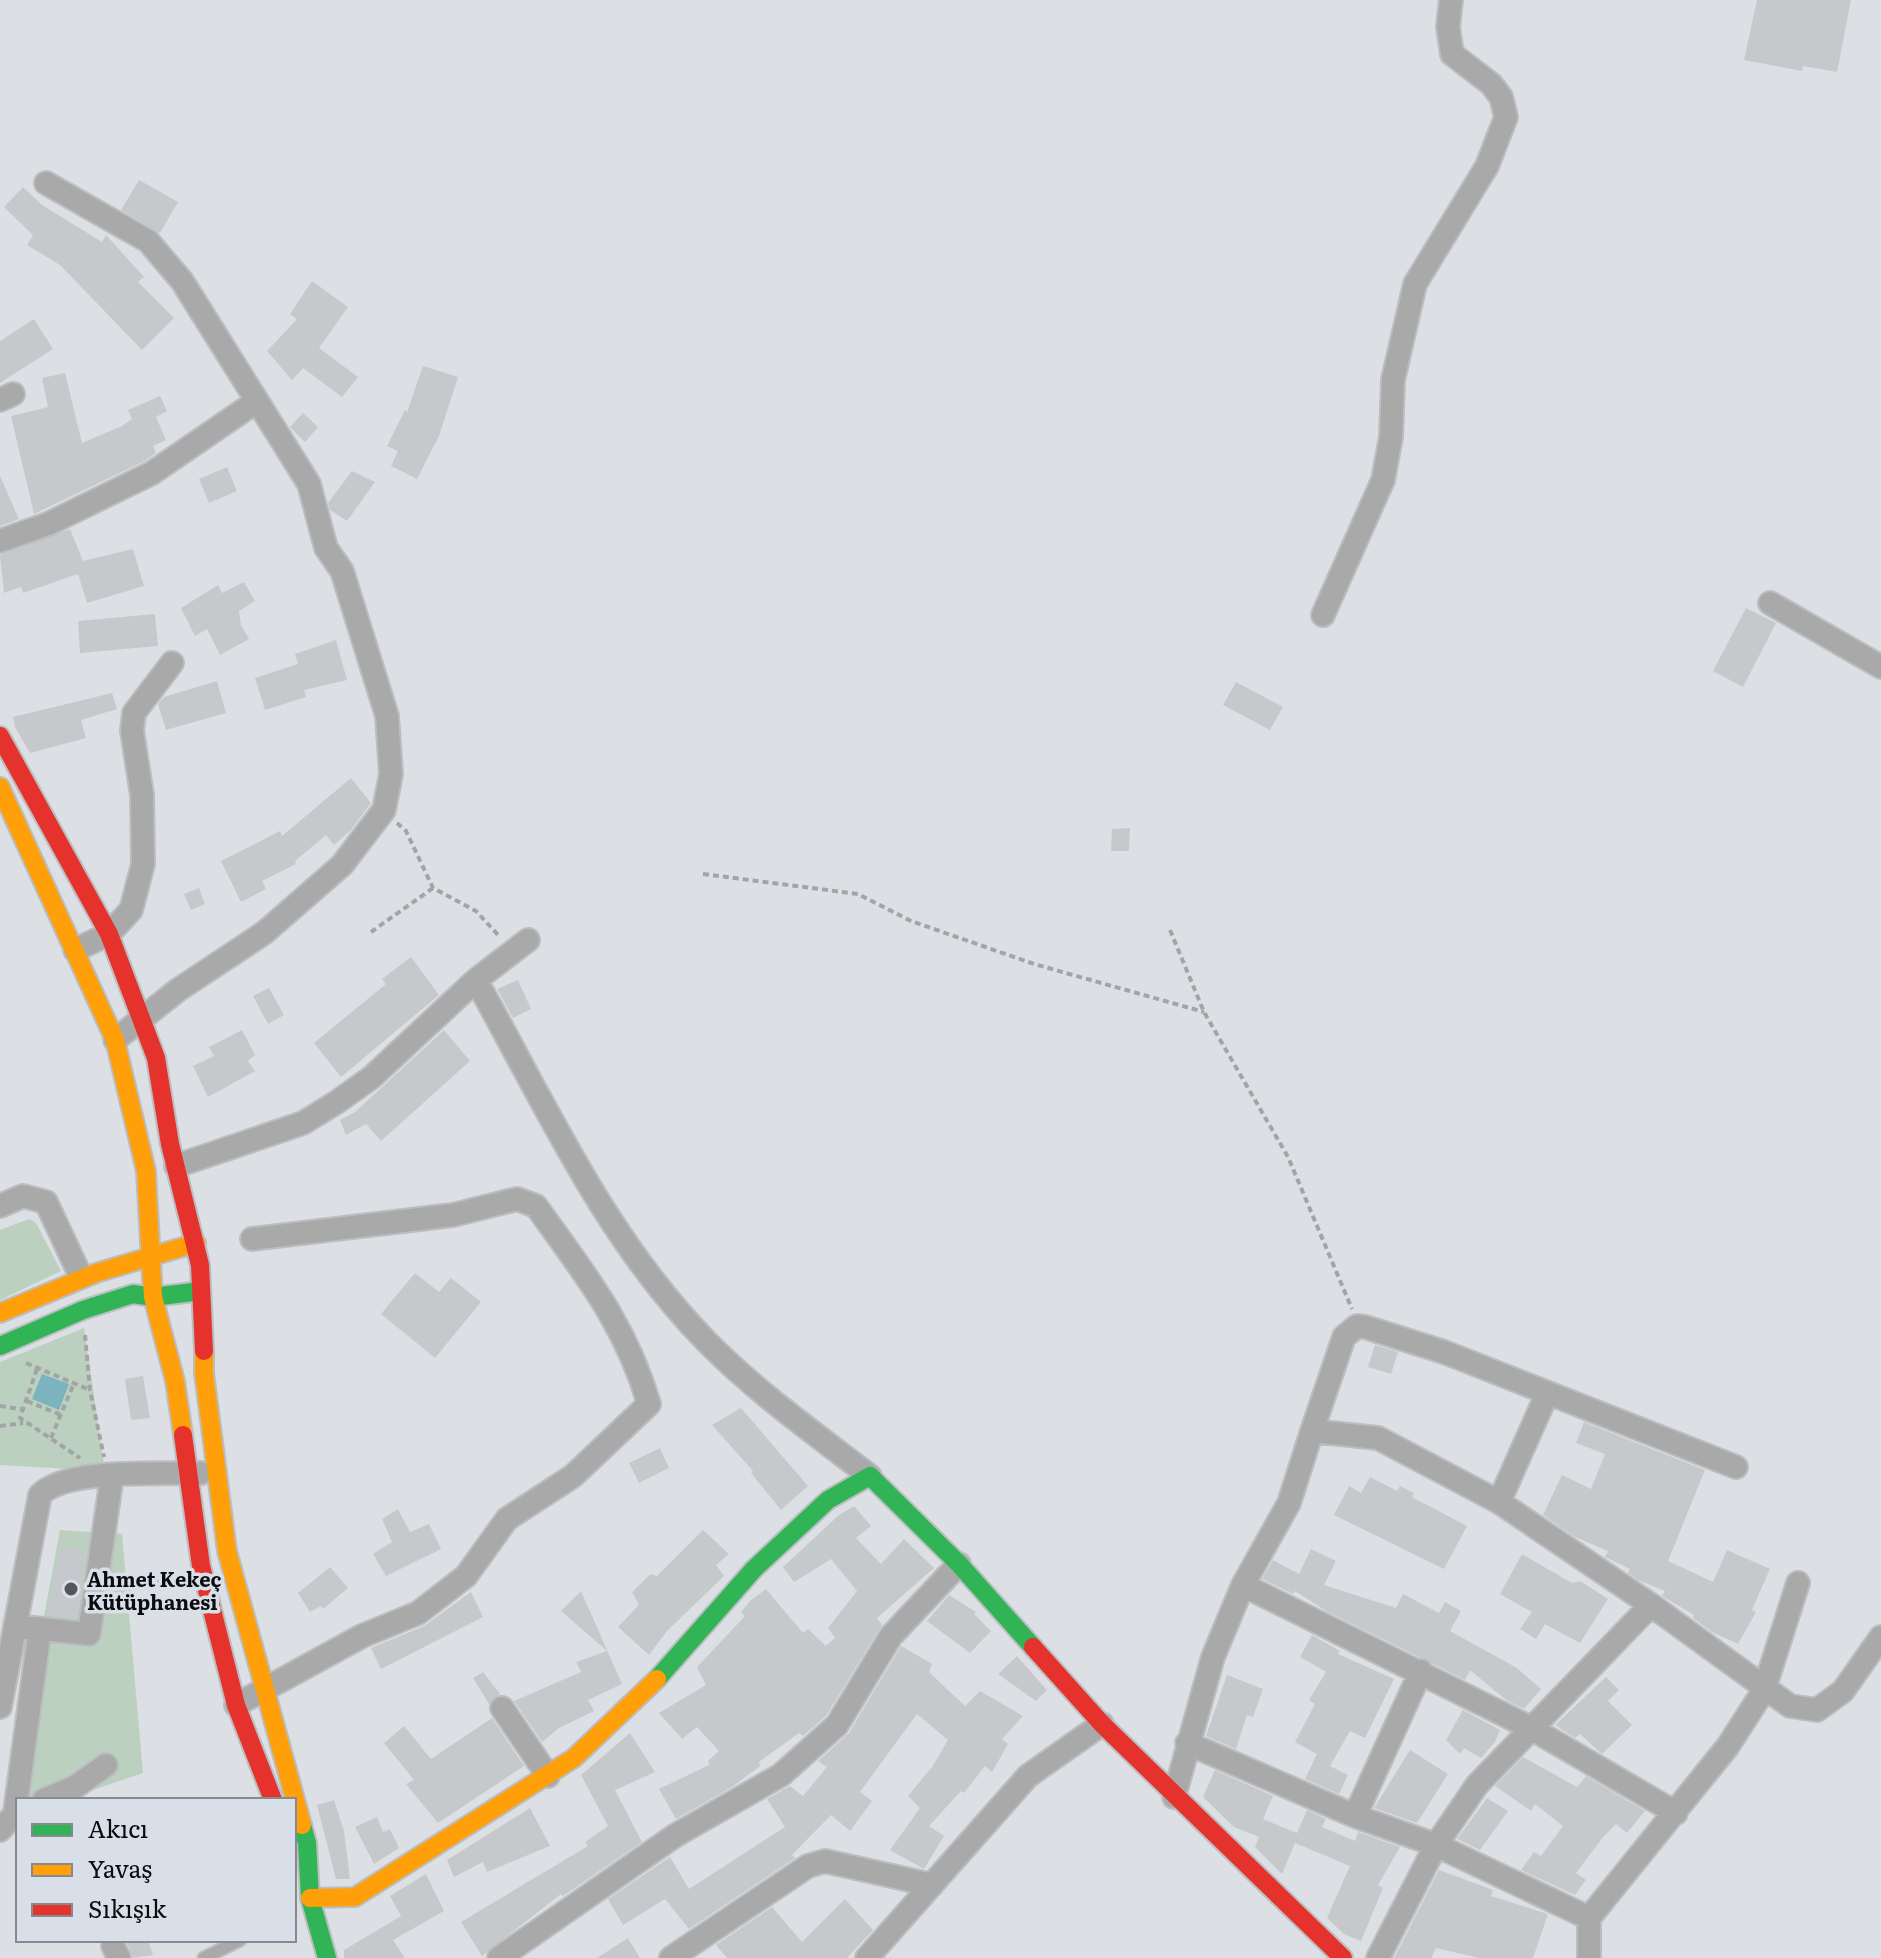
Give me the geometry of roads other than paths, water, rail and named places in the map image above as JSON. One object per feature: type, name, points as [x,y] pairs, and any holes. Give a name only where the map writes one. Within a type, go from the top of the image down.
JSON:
[{"type":"main road","points":[[0,736],[109,934],[156,1058],[176,1166],[196,1243],[205,1310],[204,1373],[227,1551],[248,1638],[266,1689],[295,1798]]},
{"type":"main road","points":[[0,787],[115,1040],[146,1171],[148,1254],[153,1297],[175,1381],[202,1570],[236,1705],[272,1798]]},
{"type":"main road","points":[[0,1313],[81,1277],[148,1254],[196,1243]]},
{"type":"main road","points":[[6,1352],[83,1310],[133,1294],[153,1297],[201,1291]]},
{"type":"main road","points":[[309,1907],[355,1897],[574,1758],[670,1667],[764,1559],[828,1500],[870,1476],[959,1564],[1102,1724],[1343,1958]]},
{"type":"main road","points":[[296,1802],[307,1843],[309,1907]]},
{"type":"main road","points":[[296,1863],[327,1958]]},
{"type":"street","points":[[1323,615],[1383,480],[1391,437],[1393,380],[1415,284],[1487,166],[1506,117],[1501,97],[1491,84],[1452,54],[1448,27],[1451,0]]},
{"type":"street","points":[[46,183],[148,241],[160,252],[257,401],[309,484],[326,548],[342,571],[387,716],[391,774],[384,810],[342,865],[264,933],[115,1040]]},
{"type":"street","points":[[0,541],[48,524],[152,473],[257,401]]},
{"type":"street","points":[[1770,603],[1881,667]]},
{"type":"street","points":[[75,950],[109,934],[131,910],[143,864],[142,795],[132,731],[134,713],[172,663]]},
{"type":"street","points":[[176,1166],[303,1123],[372,1077],[476,980],[520,945]]},
{"type":"street","points":[[476,980],[594,1196],[641,1263],[706,1342],[870,1476]]},
{"type":"street","points":[[0,1206],[23,1196],[46,1202],[81,1277]]},
{"type":"street","points":[[236,1705],[362,1636],[418,1613],[466,1576],[507,1519],[573,1476],[649,1404],[636,1358],[608,1308],[536,1206],[517,1199],[453,1215],[252,1239]]},
{"type":"street","points":[[1174,1797],[1213,1657],[1243,1585],[1289,1503],[1344,1337],[1357,1326],[1444,1352],[1736,1467]]},
{"type":"street","points":[[1499,1502],[1547,1394]]},
{"type":"street","points":[[1312,1431],[1378,1438],[1499,1502],[1651,1605],[1790,1706],[1817,1710],[1843,1691],[1881,1637]]},
{"type":"street","points":[[0,1707],[40,1495],[54,1484],[110,1476],[218,1471]]},
{"type":"street","points":[[15,1626],[89,1634],[110,1476]]},
{"type":"street","points":[[499,1958],[676,1835],[781,1775],[837,1725],[891,1636],[959,1564]]},
{"type":"street","points":[[1589,1958],[1589,1918],[1676,1813],[1764,1690],[1798,1583]]},
{"type":"street","points":[[1243,1585],[1529,1727],[1676,1813]]},
{"type":"street","points":[[1378,1958],[1436,1845],[1477,1785],[1529,1727],[1651,1605]]},
{"type":"street","points":[[19,1798],[40,1629]]},
{"type":"street","points":[[1355,1816],[1421,1671]]},
{"type":"street","points":[[502,1708],[548,1776]]},
{"type":"street","points":[[873,1956],[1028,1776],[1102,1724]]},
{"type":"street","points":[[1187,1743],[1355,1816],[1436,1845],[1589,1918]]},
{"type":"street","points":[[49,1798],[75,1787],[106,1765]]},
{"type":"street","points":[[0,1830],[16,1812]]},
{"type":"street","points":[[671,1958],[808,1866],[825,1861],[932,1885]]},
{"type":"lane","points":[[204,1958],[236,1942]]},
{"type":"water","points":[[42,1374],[69,1384],[59,1410],[32,1399]]},
{"type":"place","name":"Ahmet Kekeç Kütüphanesi","points":[[71,1589]]}]
